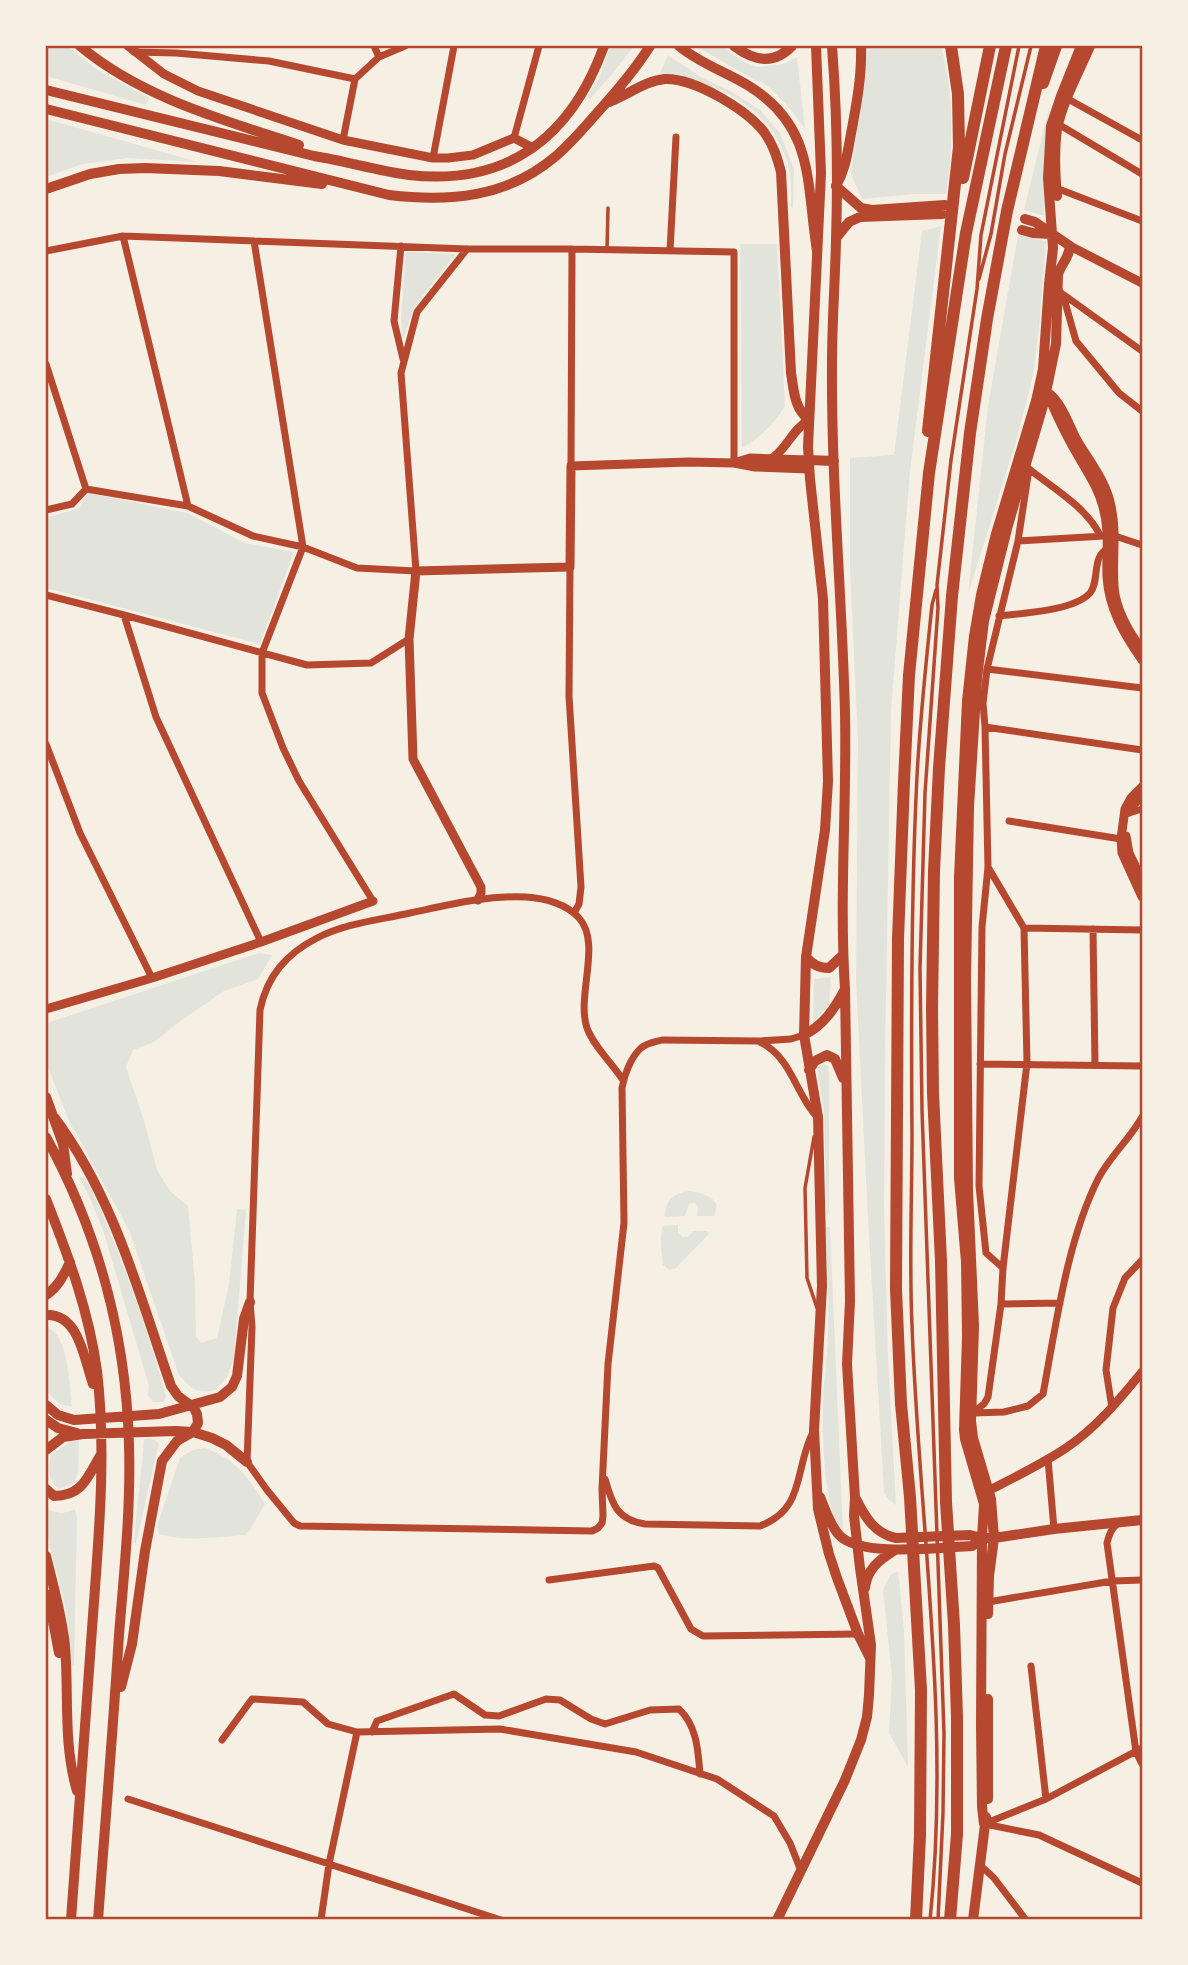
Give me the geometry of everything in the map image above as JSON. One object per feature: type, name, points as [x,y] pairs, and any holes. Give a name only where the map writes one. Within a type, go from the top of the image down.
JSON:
[{"type":"highway","points":[[929,473],[928,418],[948,231],[958,165],[958,94],[951,46]]},
{"type":"highway","points":[[947,253],[990,46]]},
{"type":"highway","points":[[916,1920],[920,1835],[921,1690],[910,1497],[901,1404],[896,1289],[898,953],[909,675],[929,473],[967,233],[1006,46]]},
{"type":"highway","points":[[950,1920],[957,1834],[956,1703],[946,1503],[932,997],[939,768],[952,596],[970,433],[989,306],[1007,211],[1046,46]]},
{"type":"highway","points":[[1030,109],[1045,79],[1056,46]]},
{"type":"main road","points":[[80,46],[121,75],[191,108],[341,160],[384,171],[434,177],[477,171],[501,164],[533,148],[549,136],[582,96],[594,73],[603,46]]},
{"type":"main road","points":[[46,109],[388,195],[420,199],[453,198],[476,195],[509,185],[555,157],[607,103],[650,46]]},
{"type":"main road","points":[[679,46],[757,91],[777,107],[791,125],[807,168],[817,251]]},
{"type":"main road","points":[[734,46],[762,60],[775,58],[792,46]]},
{"type":"main road","points":[[816,46],[821,173],[809,464],[823,599],[828,781],[823,845],[806,957],[804,1035],[818,1117],[822,1286],[814,1430],[818,1509],[829,1554],[870,1659]]},
{"type":"main road","points":[[777,1920],[845,1780],[861,1740],[869,1695],[870,1632],[863,1600],[854,1516],[847,1364],[850,1301],[843,955],[846,750],[832,362],[836,112],[832,46]]},
{"type":"main road","points":[[836,186],[846,167],[857,106],[861,46]]},
{"type":"main road","points":[[973,1920],[988,1795],[982,1538],[984,1504],[965,1439],[974,1326],[968,1191],[966,979],[969,807],[984,621],[989,594],[1044,402],[1042,389],[1049,284],[1056,236],[1053,187],[1055,123],[1081,46]]},
{"type":"main road","points":[[1064,97],[1090,46]]},
{"type":"main road","points":[[607,103],[652,82],[677,80],[718,97],[757,124],[766,135],[777,154],[780,172],[794,395],[799,410],[809,420]]},
{"type":"main road","points":[[46,89],[314,156],[341,160]]},
{"type":"main road","points":[[46,189],[90,174],[145,168],[219,171],[353,186]]},
{"type":"main road","points":[[836,186],[861,208],[943,209],[860,217],[849,222],[836,239]]},
{"type":"main road","points":[[985,1603],[994,1538],[990,1490],[968,1414],[966,1275],[959,1178],[960,864],[967,701],[981,595],[996,534],[1056,344],[1060,291],[1058,274],[1069,256],[1070,246],[1035,222],[1023,225]]},
{"type":"main road","points":[[809,464],[834,461]]},
{"type":"main road","points":[[806,957],[815,965],[829,968],[843,955]]},
{"type":"main road","points":[[804,1035],[825,1020],[845,989]]},
{"type":"main road","points":[[809,1070],[819,1059],[827,1055],[831,1057],[838,1064],[846,1092]]},
{"type":"main road","points":[[46,1097],[63,1143],[68,1181]]},
{"type":"main road","points":[[54,1117],[98,1189],[130,1262],[172,1386],[178,1396],[197,1414],[198,1423],[193,1432],[177,1441],[162,1461],[145,1550],[132,1644],[114,1706]]},
{"type":"main road","points":[[46,1137],[89,1232],[116,1320],[124,1376],[129,1447],[128,1498],[98,1920]]},
{"type":"main road","points":[[46,1199],[70,1262],[89,1328],[97,1371],[101,1454],[101,1508],[71,1920]]},
{"type":"main road","points":[[46,1295],[55,1288],[70,1262]]},
{"type":"main road","points":[[46,1405],[58,1415],[74,1420],[159,1414],[220,1397],[232,1387],[237,1376],[244,1319],[250,1302]]},
{"type":"main road","points":[[46,1315],[61,1317],[69,1322],[99,1398]]},
{"type":"main road","points":[[46,1420],[58,1428],[83,1434]]},
{"type":"main road","points":[[46,1450],[63,1437],[161,1430],[193,1432],[226,1445],[247,1462]]},
{"type":"main road","points":[[46,1489],[54,1496],[66,1496],[76,1491],[82,1486],[101,1454]]},
{"type":"main road","points":[[818,1490],[829,1518],[845,1540],[858,1545],[895,1550],[1143,1520]]},
{"type":"main road","points":[[855,1498],[873,1527],[887,1536],[971,1540]]},
{"type":"main road","points":[[863,1600],[866,1581],[872,1568],[895,1550]]},
{"type":"main road","points":[[46,1556],[62,1623],[69,1757],[80,1800]]},
{"type":"main road","points":[[46,1594],[66,1688]]},
{"type":"main road","points":[[858,1634],[870,1632]]},
{"type":"street","points":[[374,46],[379,57]]},
{"type":"street","points":[[344,140],[355,79],[379,57],[405,46]]},
{"type":"street","points":[[433,158],[454,46]]},
{"type":"street","points":[[514,138],[539,46]]},
{"type":"street","points":[[131,49],[269,61],[355,79]]},
{"type":"street","points":[[131,49],[164,74],[198,91],[344,140],[433,158],[473,155],[514,138]]},
{"type":"street","points":[[1064,97],[1143,140]]},
{"type":"street","points":[[1055,123],[1143,174]]},
{"type":"street","points":[[670,251],[676,137]]},
{"type":"street","points":[[514,138],[533,148]]},
{"type":"street","points":[[1053,187],[1143,221]]},
{"type":"street","points":[[46,251],[123,236],[467,249],[734,252],[734,463]]},
{"type":"street","points":[[123,236],[188,506]]},
{"type":"street","points":[[46,1008],[152,978],[373,901],[299,781],[262,693],[262,653],[303,547],[254,241]]},
{"type":"street","points":[[401,246],[394,321],[404,363]]},
{"type":"street","points":[[1070,246],[1143,283]]},
{"type":"street","points":[[467,249],[417,312],[401,373],[416,571],[409,639],[413,759],[481,887],[478,900]]},
{"type":"street","points":[[572,249],[569,696],[581,887],[579,904],[574,913]]},
{"type":"street","points":[[1060,291],[1143,351]]},
{"type":"street","points":[[1060,291],[1076,341],[1119,393],[1143,411]]},
{"type":"street","points":[[46,364],[86,489]]},
{"type":"street","points":[[1042,389],[1096,486],[1103,504],[1108,525],[1107,576],[1110,602],[1125,634],[1143,660]]},
{"type":"street","points":[[774,457],[796,429],[809,420]]},
{"type":"street","points":[[734,463],[750,458],[774,457],[809,464]]},
{"type":"street","points":[[571,466],[734,463],[755,467],[809,464]]},
{"type":"street","points":[[1003,1268],[986,1253],[979,1186],[982,927],[988,867],[985,727],[981,681],[987,669],[1018,541],[1029,469],[1087,515],[1108,536],[1115,598],[1127,625],[1143,649]]},
{"type":"street","points":[[86,489],[188,506],[253,536],[303,547],[357,568],[416,571],[570,567]]},
{"type":"street","points":[[46,510],[72,504],[86,489]]},
{"type":"street","points":[[1018,541],[1108,536],[1143,545]]},
{"type":"street","points":[[999,616],[1076,602],[1089,593],[1102,553],[1108,548]]},
{"type":"street","points":[[46,595],[307,665],[371,663],[409,639]]},
{"type":"street","points":[[124,615],[156,718],[261,942]]},
{"type":"street","points":[[987,669],[1143,688]]},
{"type":"street","points":[[985,727],[1143,750]]},
{"type":"street","points":[[46,744],[80,833],[152,978]]},
{"type":"street","points":[[1143,787],[1131,798],[1126,813],[1122,853],[1143,897]]},
{"type":"street","points":[[1126,813],[1143,796]]},
{"type":"street","points":[[1126,813],[1143,808]]},
{"type":"street","points":[[1009,821],[1124,840]]},
{"type":"street","points":[[1124,840],[1143,880]]},
{"type":"street","points":[[968,1414],[984,1404],[988,1396],[1001,1304],[1027,1063],[1024,928],[988,867]]},
{"type":"street","points":[[623,1080],[587,1027],[584,995],[589,943],[586,928],[574,913],[557,904],[536,898],[478,900],[342,927],[316,938],[291,955],[270,980],[260,1010],[247,1462],[294,1523],[300,1526],[342,1528],[592,1531],[598,1528],[602,1522],[608,1364],[624,1223],[623,1080],[642,1046],[662,1040],[791,1040],[804,1035]]},
{"type":"street","points":[[1024,928],[1143,930]]},
{"type":"street","points":[[1093,929],[1095,1065]]},
{"type":"street","points":[[760,1041],[771,1047],[784,1061],[803,1098],[818,1117]]},
{"type":"street","points":[[980,1064],[1143,1066]]},
{"type":"street","points":[[968,1414],[1004,1412],[1028,1406],[1043,1394],[1060,1304],[1081,1217],[1111,1157],[1143,1117]]},
{"type":"street","points":[[1112,1409],[1106,1370],[1113,1308],[1125,1278],[1143,1260]]},
{"type":"street","points":[[1001,1304],[1060,1304]]},
{"type":"street","points":[[990,1490],[1048,1459],[1085,1434],[1112,1409],[1143,1372]]},
{"type":"street","points":[[603,1471],[617,1510],[631,1522],[760,1526],[775,1521],[790,1504],[804,1453],[814,1430]]},
{"type":"street","points":[[1048,1459],[1054,1529]]},
{"type":"street","points":[[1119,1523],[1109,1534],[1107,1543],[1111,1581],[1143,1764]]},
{"type":"street","points":[[549,1580],[654,1566],[658,1568],[691,1629],[703,1636],[858,1634]]},
{"type":"street","points":[[985,1603],[1111,1581],[1143,1580]]},
{"type":"street","points":[[1031,1666],[1045,1799]]},
{"type":"street","points":[[372,1731],[377,1721],[454,1694],[485,1715],[499,1716],[546,1699],[560,1700],[605,1724],[650,1710],[680,1709],[688,1717],[698,1743],[701,1774]]},
{"type":"street","points":[[222,1740],[252,1699],[303,1702],[328,1724],[357,1732],[500,1729],[635,1752],[718,1779],[774,1816],[790,1843],[801,1871]]},
{"type":"street","points":[[321,1920],[329,1864],[357,1732]]},
{"type":"street","points":[[984,1824],[1045,1799],[1140,1750]]},
{"type":"street","points":[[128,1798],[500,1920]]},
{"type":"street","points":[[984,1824],[1039,1835],[1143,1883]]},
{"type":"street","points":[[980,1865],[994,1878],[1026,1920]]},
{"type":"lane","points":[[930,1920],[936,1770],[931,1601],[918,1454],[912,1321],[911,968],[918,762],[932,605],[937,585],[951,460],[977,289],[981,235],[1019,46]]},
{"type":"lane","points":[[977,289],[1031,46]]},
{"type":"lane","points":[[607,249],[608,208]]},
{"type":"lane","points":[[937,585],[938,608],[925,793],[920,968],[922,1110],[944,1733],[938,1920]]},
{"type":"shaded area","points":[[46,46],[67,46],[95,68],[149,98],[146,105],[46,76]]},
{"type":"shaded area","points":[[610,46],[634,46],[590,99],[587,97],[600,76]]},
{"type":"shaded area","points":[[696,46],[721,46],[744,62],[757,67],[783,64],[797,57],[805,129],[785,103],[761,81],[758,82]]},
{"type":"shaded area","points":[[866,46],[941,46],[951,120],[946,194],[862,199],[851,174]]},
{"type":"shaded area","points":[[668,55],[760,110],[780,133],[794,169],[793,208],[789,169],[782,147],[771,129],[741,101],[722,91],[703,83],[660,73]]},
{"type":"shaded area","points":[[1049,108],[1044,216],[1024,210]]},
{"type":"shaded area","points":[[46,119],[198,162],[128,158],[83,164],[46,177]]},
{"type":"shaded area","points":[[941,226],[910,471],[891,711],[884,1208],[888,1360],[896,1505],[884,1492],[856,980],[858,741],[850,569],[850,458],[894,455],[922,231]]},
{"type":"shaded area","points":[[1018,235],[1046,241],[1033,376],[1016,442],[968,594],[988,406]]},
{"type":"shaded area","points":[[740,244],[777,244],[785,406],[766,430],[742,448]]},
{"type":"shaded area","points":[[406,252],[456,254],[414,307],[403,340],[401,318]]},
{"type":"shaded area","points":[[87,493],[187,513],[245,543],[294,552],[260,644],[46,588],[46,518],[79,508]]},
{"type":"shaded area","points":[[259,953],[272,955],[258,979],[224,991],[154,1042],[133,1050],[126,1067],[157,1170],[171,1192],[188,1206],[195,1282],[196,1336],[201,1343],[217,1338],[229,1284],[237,1209],[246,1210],[234,1358],[227,1377],[216,1390],[199,1391],[179,1375],[129,1230],[69,1121],[46,1062],[46,1024]]},
{"type":"shaded area","points":[[831,977],[829,1005],[813,1023],[814,979]]},
{"type":"shaded area","points":[[824,1064],[828,1066],[829,1074],[827,1215],[824,1111],[817,1069]]},
{"type":"shaded area","points":[[81,1177],[90,1186],[132,1289],[166,1396],[164,1402],[153,1402],[148,1395],[149,1386],[103,1230]]},
{"type":"shaded area","points":[[690,1191],[713,1199],[717,1206],[714,1216],[697,1216],[698,1206],[694,1203],[689,1204],[685,1216],[665,1217],[672,1198]]},
{"type":"shaded area","points":[[678,1225],[678,1232],[682,1237],[688,1237],[693,1231],[710,1233],[676,1268],[670,1270],[663,1265],[662,1231],[663,1226]]},
{"type":"shaded area","points":[[826,1227],[830,1227],[843,1533],[831,1508],[824,1450],[823,1401],[828,1317]]},
{"type":"shaded area","points":[[46,1327],[54,1331],[64,1349],[72,1406],[60,1404],[46,1390]]},
{"type":"shaded area","points":[[150,1438],[159,1443],[134,1543],[144,1439]]},
{"type":"shaded area","points":[[79,1440],[78,1473],[73,1484],[58,1489],[49,1473],[52,1454],[71,1441]]},
{"type":"shaded area","points":[[205,1448],[225,1458],[240,1470],[265,1504],[245,1535],[191,1538],[159,1534],[157,1526],[180,1458],[192,1450]]},
{"type":"shaded area","points":[[46,1508],[60,1513],[75,1509],[77,1517],[72,1666],[67,1616],[49,1543]]},
{"type":"shaded area","points":[[898,1571],[904,1630],[908,1767],[889,1733],[892,1677],[883,1590],[890,1575]]}]
